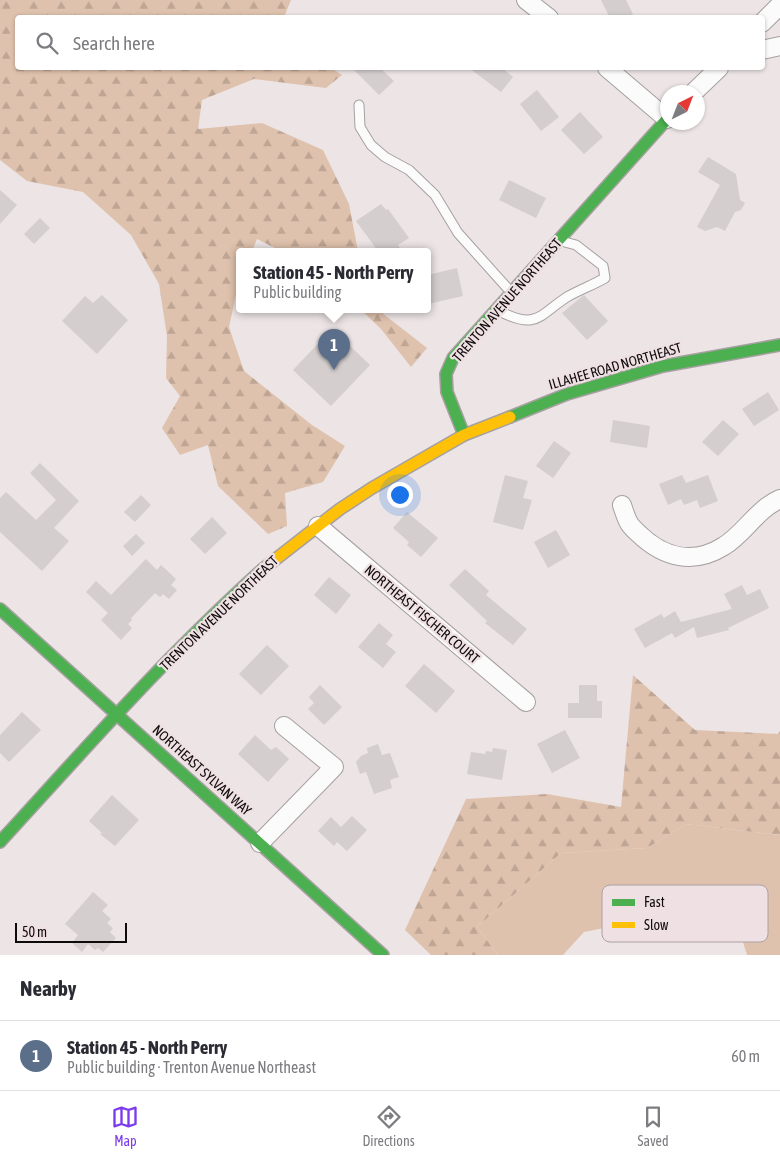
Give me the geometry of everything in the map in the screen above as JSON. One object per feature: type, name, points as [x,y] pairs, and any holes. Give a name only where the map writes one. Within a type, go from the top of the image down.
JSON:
[{"type":"main road","name":"TRENTON AVENUE NORTHEAST","points":[[0,841],[226,602],[264,568],[318,526],[372,488],[464,435],[447,392],[446,374],[453,358],[660,127]]},
{"type":"main road","name":"ILLAHEE ROAD NORTHEAST","points":[[464,435],[566,394],[663,366],[780,345]]},
{"type":"main road","name":"NORTHEAST SYLVAN WAY","points":[[0,609],[383,955]]},
{"type":"street","points":[[526,0],[545,15]]},
{"type":"street","points":[[765,21],[780,5]]},
{"type":"street","points":[[765,49],[780,46]]},
{"type":"street","points":[[609,70],[660,113]]},
{"type":"street","points":[[701,85],[717,70]]},
{"type":"street","points":[[622,505],[629,524],[646,540],[665,553],[685,558],[706,555],[725,546],[760,513],[780,499]]},
{"type":"street","name":"NORTHEAST FISCHER COURT","points":[[318,526],[526,702]]},
{"type":"street","points":[[260,843],[334,767],[284,726]]},
{"type":"lane","points":[[360,105],[360,127],[371,145],[385,157],[409,170],[434,195],[458,233],[511,293]]},
{"type":"lane","points":[[497,309],[515,319],[538,320],[568,297],[606,278],[603,266],[576,245],[558,240]]},
{"type":"green space","points":[[0,0],[291,0],[285,15],[15,15],[15,70],[334,70],[342,75],[326,88],[254,79],[202,100],[198,129],[262,123],[323,150],[349,204],[357,248],[275,248],[257,239],[253,248],[236,248],[236,295],[229,327],[244,371],[312,425],[345,446],[323,482],[285,493],[287,526],[268,534],[218,486],[208,445],[180,455],[162,428],[180,396],[166,378],[167,336],[159,284],[131,235],[83,192],[27,181],[0,160]]},
{"type":"green space","points":[[364,313],[382,313],[427,348],[411,367],[381,329]]},
{"type":"green space","points":[[633,675],[695,730],[778,734],[780,731],[780,835],[686,824],[647,848],[561,853],[477,927],[498,955],[431,955],[405,930],[466,799],[547,794],[621,807]]},
{"type":"green space","points":[[686,824],[780,835],[780,955],[747,955],[743,942],[768,942],[768,885],[602,885],[602,928],[584,932],[563,955],[498,955],[477,927],[561,853],[647,848]]},
{"type":"building","points":[[601,0],[626,0],[633,14],[631,15],[608,15]]},
{"type":"building","points":[[354,70],[382,70],[394,81],[379,95]]},
{"type":"building","points":[[472,70],[504,70],[513,77],[501,92]]},
{"type":"building","points":[[537,90],[559,117],[541,131],[520,104]]},
{"type":"building","points":[[580,112],[603,137],[584,154],[561,130]]},
{"type":"building","points":[[708,157],[736,174],[740,200],[745,203],[741,210],[735,212],[725,231],[717,227],[705,231],[697,227],[720,185],[698,172]]},
{"type":"building","points":[[509,180],[546,198],[536,218],[499,200]]},
{"type":"building","points":[[0,190],[17,205],[0,224]]},
{"type":"building","points":[[381,204],[386,210],[388,209],[409,238],[398,245],[400,248],[376,248],[356,221]]},
{"type":"building","points":[[40,218],[50,228],[34,244],[24,234]]},
{"type":"building","points":[[457,268],[463,296],[431,303],[431,274]]},
{"type":"building","points":[[102,295],[128,320],[97,354],[62,321],[85,296],[93,303]]},
{"type":"building","points":[[584,295],[608,321],[587,340],[562,313]]},
{"type":"building","points":[[332,329],[370,365],[331,406],[293,370]]},
{"type":"building","points":[[768,392],[779,410],[754,426],[742,409]]},
{"type":"building","points":[[613,420],[650,426],[647,448],[610,442]]},
{"type":"building","points":[[723,420],[739,434],[718,456],[702,442]]},
{"type":"building","points":[[554,441],[571,453],[553,478],[536,466]]},
{"type":"building","points":[[40,463],[79,501],[54,528],[69,541],[42,571],[0,532],[0,498],[6,492],[36,520],[56,500],[30,473]]},
{"type":"building","points":[[505,475],[528,481],[523,498],[532,500],[523,530],[493,522]]},
{"type":"building","points":[[682,475],[686,483],[708,475],[718,501],[700,508],[697,500],[684,505],[681,499],[668,505],[659,484]]},
{"type":"building","points":[[141,495],[151,505],[135,522],[124,512]]},
{"type":"building","points":[[407,512],[438,538],[421,557],[407,545],[409,542],[393,528]]},
{"type":"building","points":[[212,517],[227,533],[205,554],[190,539]]},
{"type":"building","points":[[556,530],[570,555],[548,568],[534,542]]},
{"type":"building","points":[[136,534],[145,543],[132,556],[123,546]]},
{"type":"building","points":[[146,559],[157,570],[161,565],[176,579],[171,585],[177,590],[169,599],[163,594],[160,597],[155,593],[131,618],[132,620],[128,624],[132,628],[121,640],[101,620],[108,613],[86,592],[96,581],[111,595]]},
{"type":"building","points":[[465,569],[489,591],[486,595],[527,629],[513,645],[485,623],[487,621],[449,585]]},
{"type":"building","points":[[329,577],[351,595],[336,614],[314,595]]},
{"type":"building","points":[[742,585],[747,595],[760,589],[769,608],[728,628],[729,630],[697,638],[694,627],[675,638],[672,633],[645,648],[634,629],[661,614],[664,618],[675,611],[681,622],[732,609],[724,594]]},
{"type":"building","points":[[379,623],[393,635],[386,644],[396,652],[383,668],[358,647]]},
{"type":"building","points":[[267,645],[289,666],[261,695],[239,674]]},
{"type":"building","points":[[424,664],[455,691],[436,713],[405,686]]},
{"type":"building","points":[[320,685],[342,707],[324,725],[308,709],[314,703],[309,697]]},
{"type":"building","points":[[579,685],[597,685],[597,701],[602,701],[602,718],[568,718],[568,703],[579,703]]},
{"type":"building","points":[[22,712],[41,730],[9,762],[0,753],[0,735]]},
{"type":"building","points":[[565,730],[580,758],[552,773],[537,744]]},
{"type":"building","points":[[255,735],[271,750],[276,747],[289,759],[268,782],[238,754]]},
{"type":"building","points":[[378,744],[382,755],[390,753],[399,777],[390,780],[392,788],[374,794],[366,772],[360,774],[356,762],[361,756],[368,753],[367,748]]},
{"type":"building","points":[[493,748],[507,750],[502,780],[467,774],[471,752],[485,754],[486,751],[492,752]]},
{"type":"building","points":[[112,795],[139,820],[115,846],[100,834],[102,833],[89,821]]},
{"type":"building","points":[[352,816],[367,830],[347,851],[337,842],[334,846],[318,831],[331,817],[341,827]]},
{"type":"building","points":[[93,892],[108,905],[102,911],[111,919],[107,923],[113,928],[110,932],[116,938],[103,952],[98,948],[95,950],[88,944],[82,952],[72,943],[78,935],[65,924]]},
{"type":"traffic: fast","points":[[464,435],[447,392],[446,374],[453,358],[660,127]]},
{"type":"traffic: fast","points":[[510,417],[567,394],[663,366],[780,345]]},
{"type":"traffic: fast","points":[[0,842],[161,668],[263,569]]},
{"type":"traffic: fast","points":[[0,609],[383,955]]},
{"type":"traffic: slow","points":[[263,569],[340,509],[372,488],[464,435],[510,417]]},
{"type":"place","name":"Station 45 - North Perry","points":[[334,370]]}]
